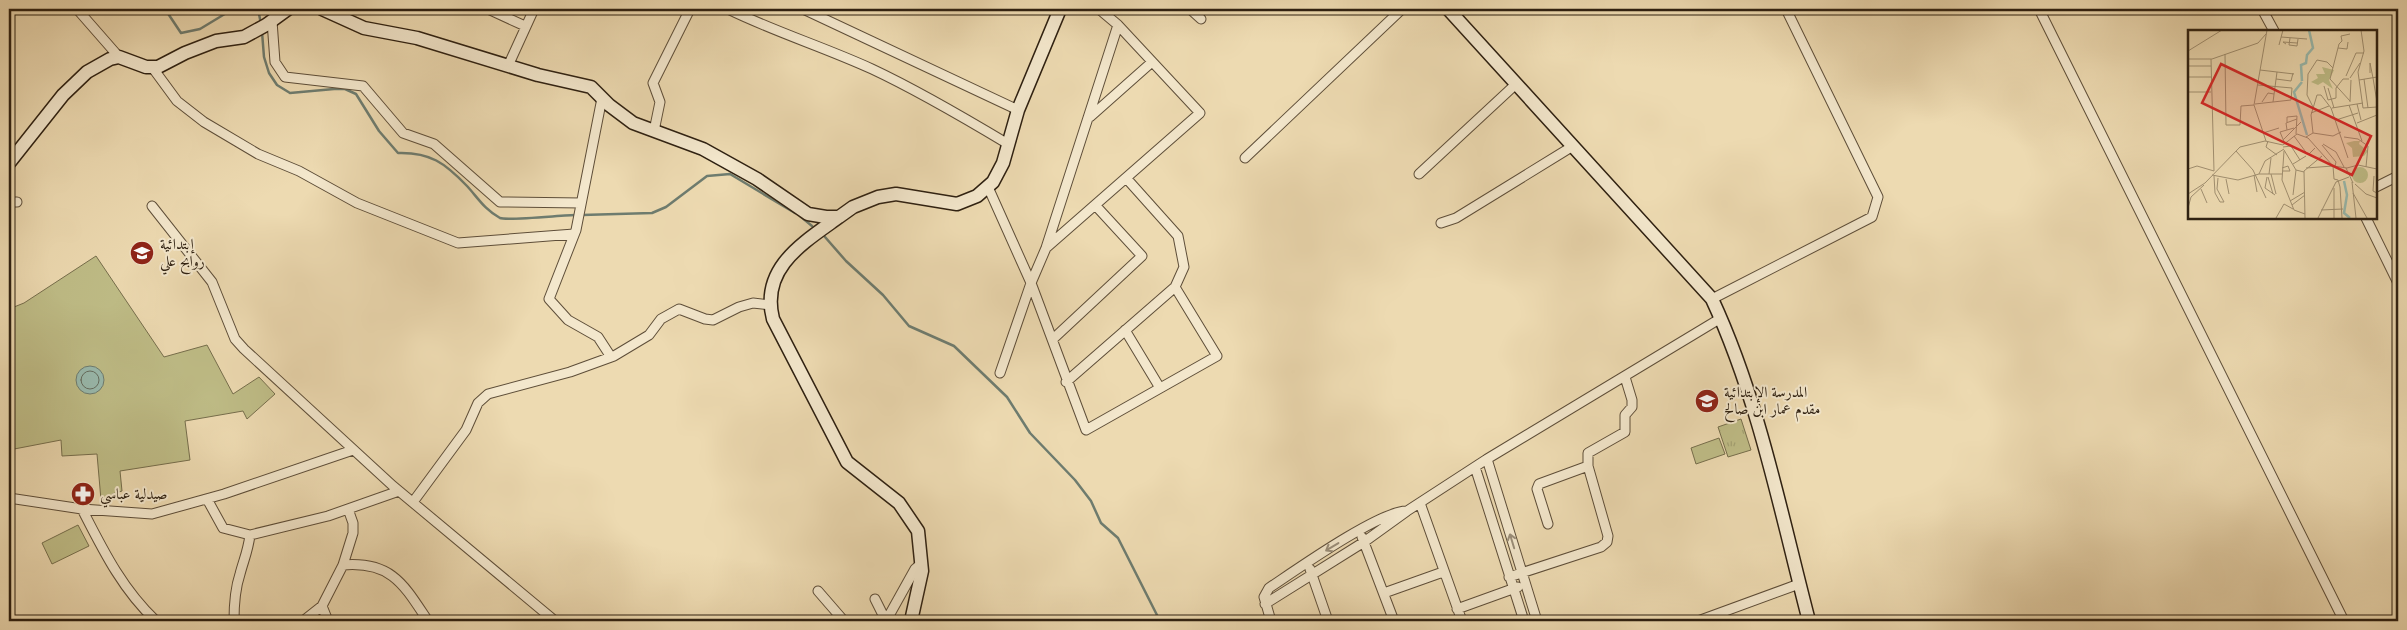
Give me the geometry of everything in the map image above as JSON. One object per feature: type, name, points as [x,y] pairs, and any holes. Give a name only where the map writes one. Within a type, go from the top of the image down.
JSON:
[{"type":"main road","points":[[9,163],[63,95],[87,72],[110,59],[119,57],[158,67],[216,40],[244,37],[288,9]]},
{"type":"main road","points":[[322,9],[364,28],[417,38],[538,75],[591,87],[633,123],[703,149],[757,179],[808,214],[839,217]]},
{"type":"main road","points":[[911,621],[922,571],[918,530],[911,517],[899,503],[847,462],[774,319],[770,306],[772,285],[776,272],[804,244],[853,207],[878,197],[896,194],[957,204],[977,196],[988,187],[993,182],[1003,163],[1018,110],[1060,9]]},
{"type":"main road","points":[[1448,9],[1712,299],[1728,333],[1761,438],[1809,621]]},
{"type":"street","points":[[77,9],[119,57]]},
{"type":"street","points":[[488,9],[525,26]]},
{"type":"street","points":[[508,66],[534,9]]},
{"type":"street","points":[[654,131],[660,102],[653,83],[690,9]]},
{"type":"street","points":[[728,9],[760,25],[870,68],[925,94],[1008,144]]},
{"type":"street","points":[[803,9],[1018,110]]},
{"type":"street","points":[[1046,248],[1200,114],[1118,25],[1099,9]]},
{"type":"street","points":[[1190,9],[1201,19]]},
{"type":"street","points":[[1245,158],[1402,9]]},
{"type":"street","points":[[1712,299],[1872,217],[1878,197],[1786,9]]},
{"type":"street","points":[[2038,9],[2344,621]]},
{"type":"street","points":[[2262,9],[2273,30]]},
{"type":"street","points":[[265,25],[275,62],[285,77],[363,86],[403,134],[434,144],[500,202],[579,211]]},
{"type":"street","points":[[1000,373],[1031,283],[1046,248],[1090,117],[1118,25]]},
{"type":"street","points":[[1090,117],[1152,62]]},
{"type":"street","points":[[152,67],[177,101],[204,122],[258,154],[299,171],[357,203],[458,243],[574,234]]},
{"type":"street","points":[[1418,174],[1516,84]]},
{"type":"street","points":[[602,98],[574,234],[549,299],[568,320],[598,337],[611,357]]},
{"type":"street","points":[[1442,223],[1456,218],[1573,146]]},
{"type":"street","points":[[2377,186],[2398,176]]},
{"type":"street","points":[[1066,382],[1175,287],[1184,267],[1178,236],[1127,179]]},
{"type":"street","points":[[988,187],[1054,339],[1066,382],[1086,430],[1217,356],[1175,287]]},
{"type":"street","points":[[152,206],[212,282],[236,339],[287,391],[399,491],[555,621]]},
{"type":"street","points":[[1054,339],[1142,256],[1096,206]]},
{"type":"street","points":[[2366,219],[2398,283]]},
{"type":"street","points":[[413,502],[466,430],[478,404],[488,394],[570,372],[611,357],[649,335],[661,319],[679,309],[705,319],[713,320],[739,307],[753,303],[770,306]]},
{"type":"street","points":[[1265,604],[1364,542],[1407,511],[1487,459],[1721,318]]},
{"type":"street","points":[[1125,330],[1160,388]]},
{"type":"street","points":[[1509,577],[1601,547],[1607,542],[1606,527],[1588,466],[1588,453],[1625,432],[1625,415],[1632,407],[1632,400],[1625,377]]},
{"type":"street","points":[[9,498],[82,509],[152,514],[207,499],[353,450]]},
{"type":"street","points":[[1487,459],[1537,621]]},
{"type":"street","points":[[1548,524],[1537,489],[1539,484],[1588,466]]},
{"type":"street","points":[[1475,467],[1524,621]]},
{"type":"street","points":[[207,499],[223,528],[250,535],[348,509],[399,491]]},
{"type":"street","points":[[1420,503],[1462,621]]},
{"type":"street","points":[[82,509],[114,571],[140,606],[156,621]]},
{"type":"street","points":[[303,621],[322,606],[343,565],[353,532],[353,524],[348,509]]},
{"type":"street","points":[[1271,621],[1265,604],[1265,592],[1268,588],[1358,531],[1398,511],[1407,511]]},
{"type":"street","points":[[1358,531],[1394,621]]},
{"type":"street","points":[[234,621],[234,602],[250,535]]},
{"type":"street","points":[[886,621],[915,570],[922,562]]},
{"type":"street","points":[[1307,563],[1328,621]]},
{"type":"street","points":[[343,565],[356,564],[378,567],[390,574],[400,583],[428,621]]},
{"type":"street","points":[[1384,593],[1443,572]]},
{"type":"street","points":[[1457,609],[1525,584]]},
{"type":"street","points":[[1698,621],[1799,584]]},
{"type":"street","points":[[818,591],[844,621]]},
{"type":"street","points":[[875,599],[886,621]]},
{"type":"street","points":[[322,606],[328,621]]},
{"type":"green space","points":[[96,256],[164,357],[207,345],[233,394],[259,377],[275,394],[247,419],[243,411],[185,421],[190,460],[120,471],[122,491],[112,494],[113,499],[101,500],[97,454],[62,456],[61,440],[9,450],[9,309],[24,303]]},
{"type":"green space","points":[[1741,419],[1751,450],[1728,457],[1718,427]]},
{"type":"green space","points":[[1719,438],[1725,454],[1696,464],[1691,448]]},
{"type":"green space","points":[[78,525],[89,546],[52,564],[42,543]]},
{"type":"water","points":[[90,366],[100,370],[104,380],[100,390],[90,394],[80,390],[76,380],[80,370]]},
{"type":"waterway","points":[[165,9],[181,33],[200,29],[233,9]]},
{"type":"waterway","points":[[258,9],[261,24]]},
{"type":"waterway","points":[[262,32],[264,57],[269,73],[277,85],[290,93],[345,89],[356,94],[379,131],[398,153],[419,154],[444,165],[467,186],[486,208],[500,218],[513,219],[576,215]]},
{"type":"waterway","points":[[582,215],[652,213],[666,207],[707,176],[730,174],[795,213]]},
{"type":"waterway","points":[[800,216],[812,226]]},
{"type":"waterway","points":[[825,237],[846,261],[883,295],[909,326],[954,346],[1007,397],[1030,433],[1075,480],[1091,501],[1101,523],[1118,538],[1160,621]]},
{"type":"place","name":"إبتدائية روابح علي","points":[[142,253]]},
{"type":"place","name":"المدرسة الإبتدائية مقدم عمار ابن صالح","points":[[1707,401]]},
{"type":"place","name":"صيدلية عباسي","points":[[83,494]]}]
